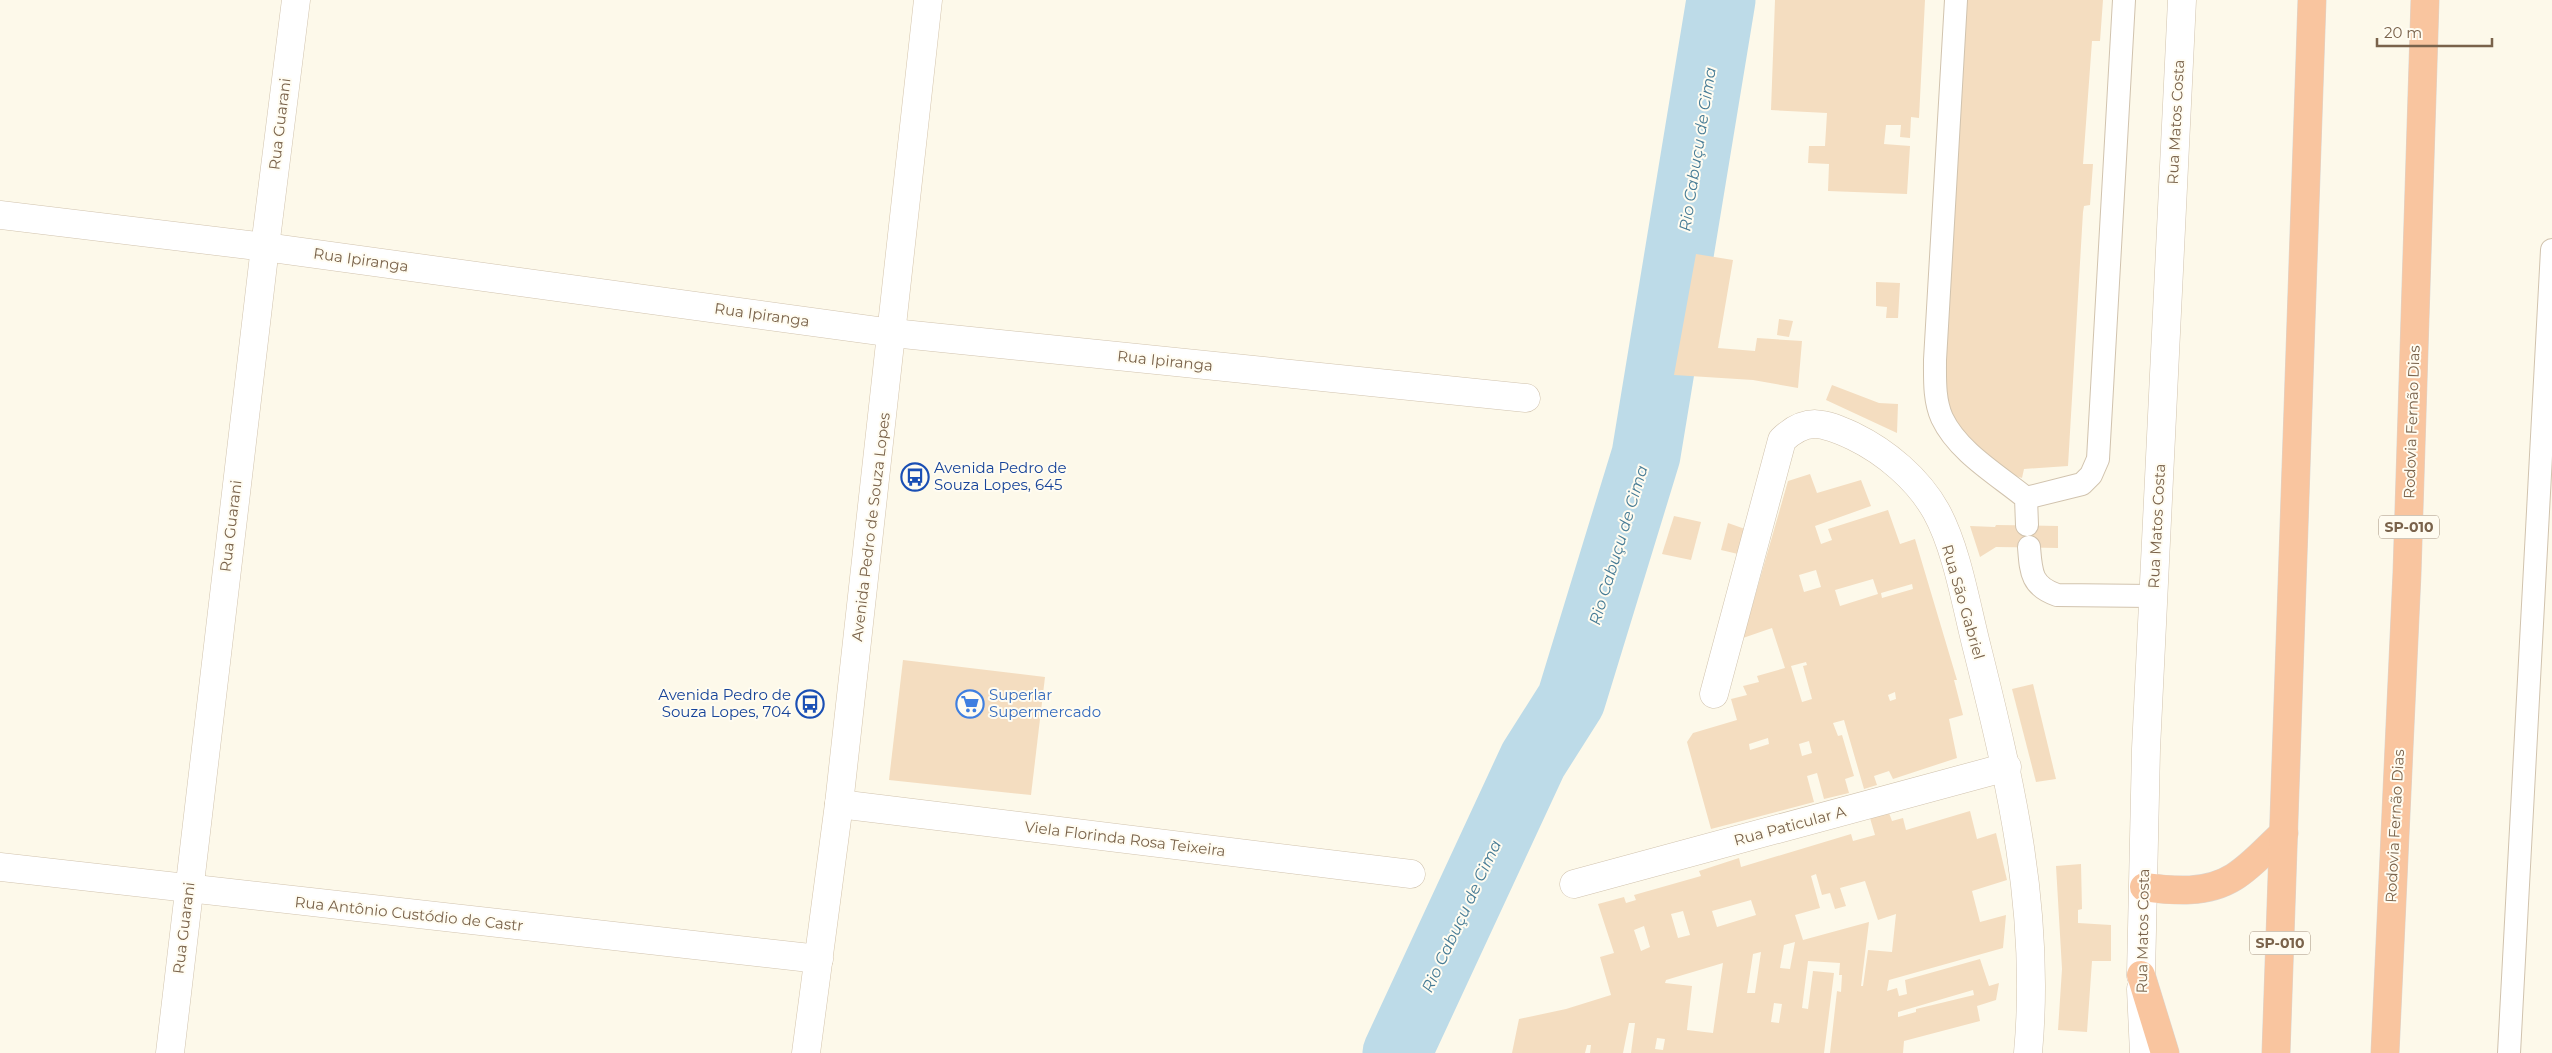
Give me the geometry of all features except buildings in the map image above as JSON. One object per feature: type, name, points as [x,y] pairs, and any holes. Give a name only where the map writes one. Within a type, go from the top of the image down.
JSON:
[{"type":"highway","name":"SP-010","points":[[2276,1053],[2312,0]]},
{"type":"highway","name":"Rodovia Fernão Dias","points":[[2385,1053],[2407,583],[2425,0]]},
{"type":"highway","points":[[2144,887],[2193,890],[2212,886],[2234,876],[2284,833]]},
{"type":"highway","points":[[2141,975],[2165,1053]]},
{"type":"street","name":"Rua Guarani","points":[[170,1053],[296,0]]},
{"type":"street","name":"Avenida Pedro de Souza Lopes","points":[[806,1053],[839,804],[893,333],[928,0]]},
{"type":"street","name":"Rua Matos Costa","points":[[2144,1053],[2141,975],[2146,749],[2182,0]]},
{"type":"street","name":"Rua Ipiranga","points":[[0,215],[265,247],[893,333],[1526,398]]},
{"type":"street","name":"Rua São Gabriel","points":[[1714,694],[1782,440],[1794,429],[1809,424],[1827,425],[1871,445],[1910,476],[1936,511],[1955,563],[2007,767],[2027,882],[2031,934],[2031,1014],[2028,1053]]},
{"type":"street","name":"Rua Paticular A","points":[[1574,884],[2007,767]]},
{"type":"street","name":"Viela Florinda Rosa Teixeira","points":[[839,804],[1411,874]]},
{"type":"street","name":"Rua Antônio Custódio de Castr","points":[[0,867],[188,890],[819,959]]},
{"type":"lane","points":[[1956,0],[1934,360],[1935,391],[1942,417],[1959,443],[2026,498],[2027,525]]},
{"type":"lane","points":[[2026,498],[2082,484],[2091,475],[2098,459],[2124,0]]},
{"type":"lane","points":[[2510,1053],[2552,250]]},
{"type":"lane","points":[[2029,548],[2030,567],[2035,582],[2045,591],[2057,595],[2154,596]]},
{"type":"waterway","name":"Rio Cabuçu de Cima","points":[[1397,1053],[1533,760],[1571,700],[1646,455],[1721,0]]},
{"type":"place","name":"Avenida Pedro de Souza Lopes, 645","points":[[915,477]]},
{"type":"place","name":"Avenida Pedro de Souza Lopes, 704","points":[[810,704]]},
{"type":"place","name":"Superlar Supermercado","points":[[970,704]]}]
